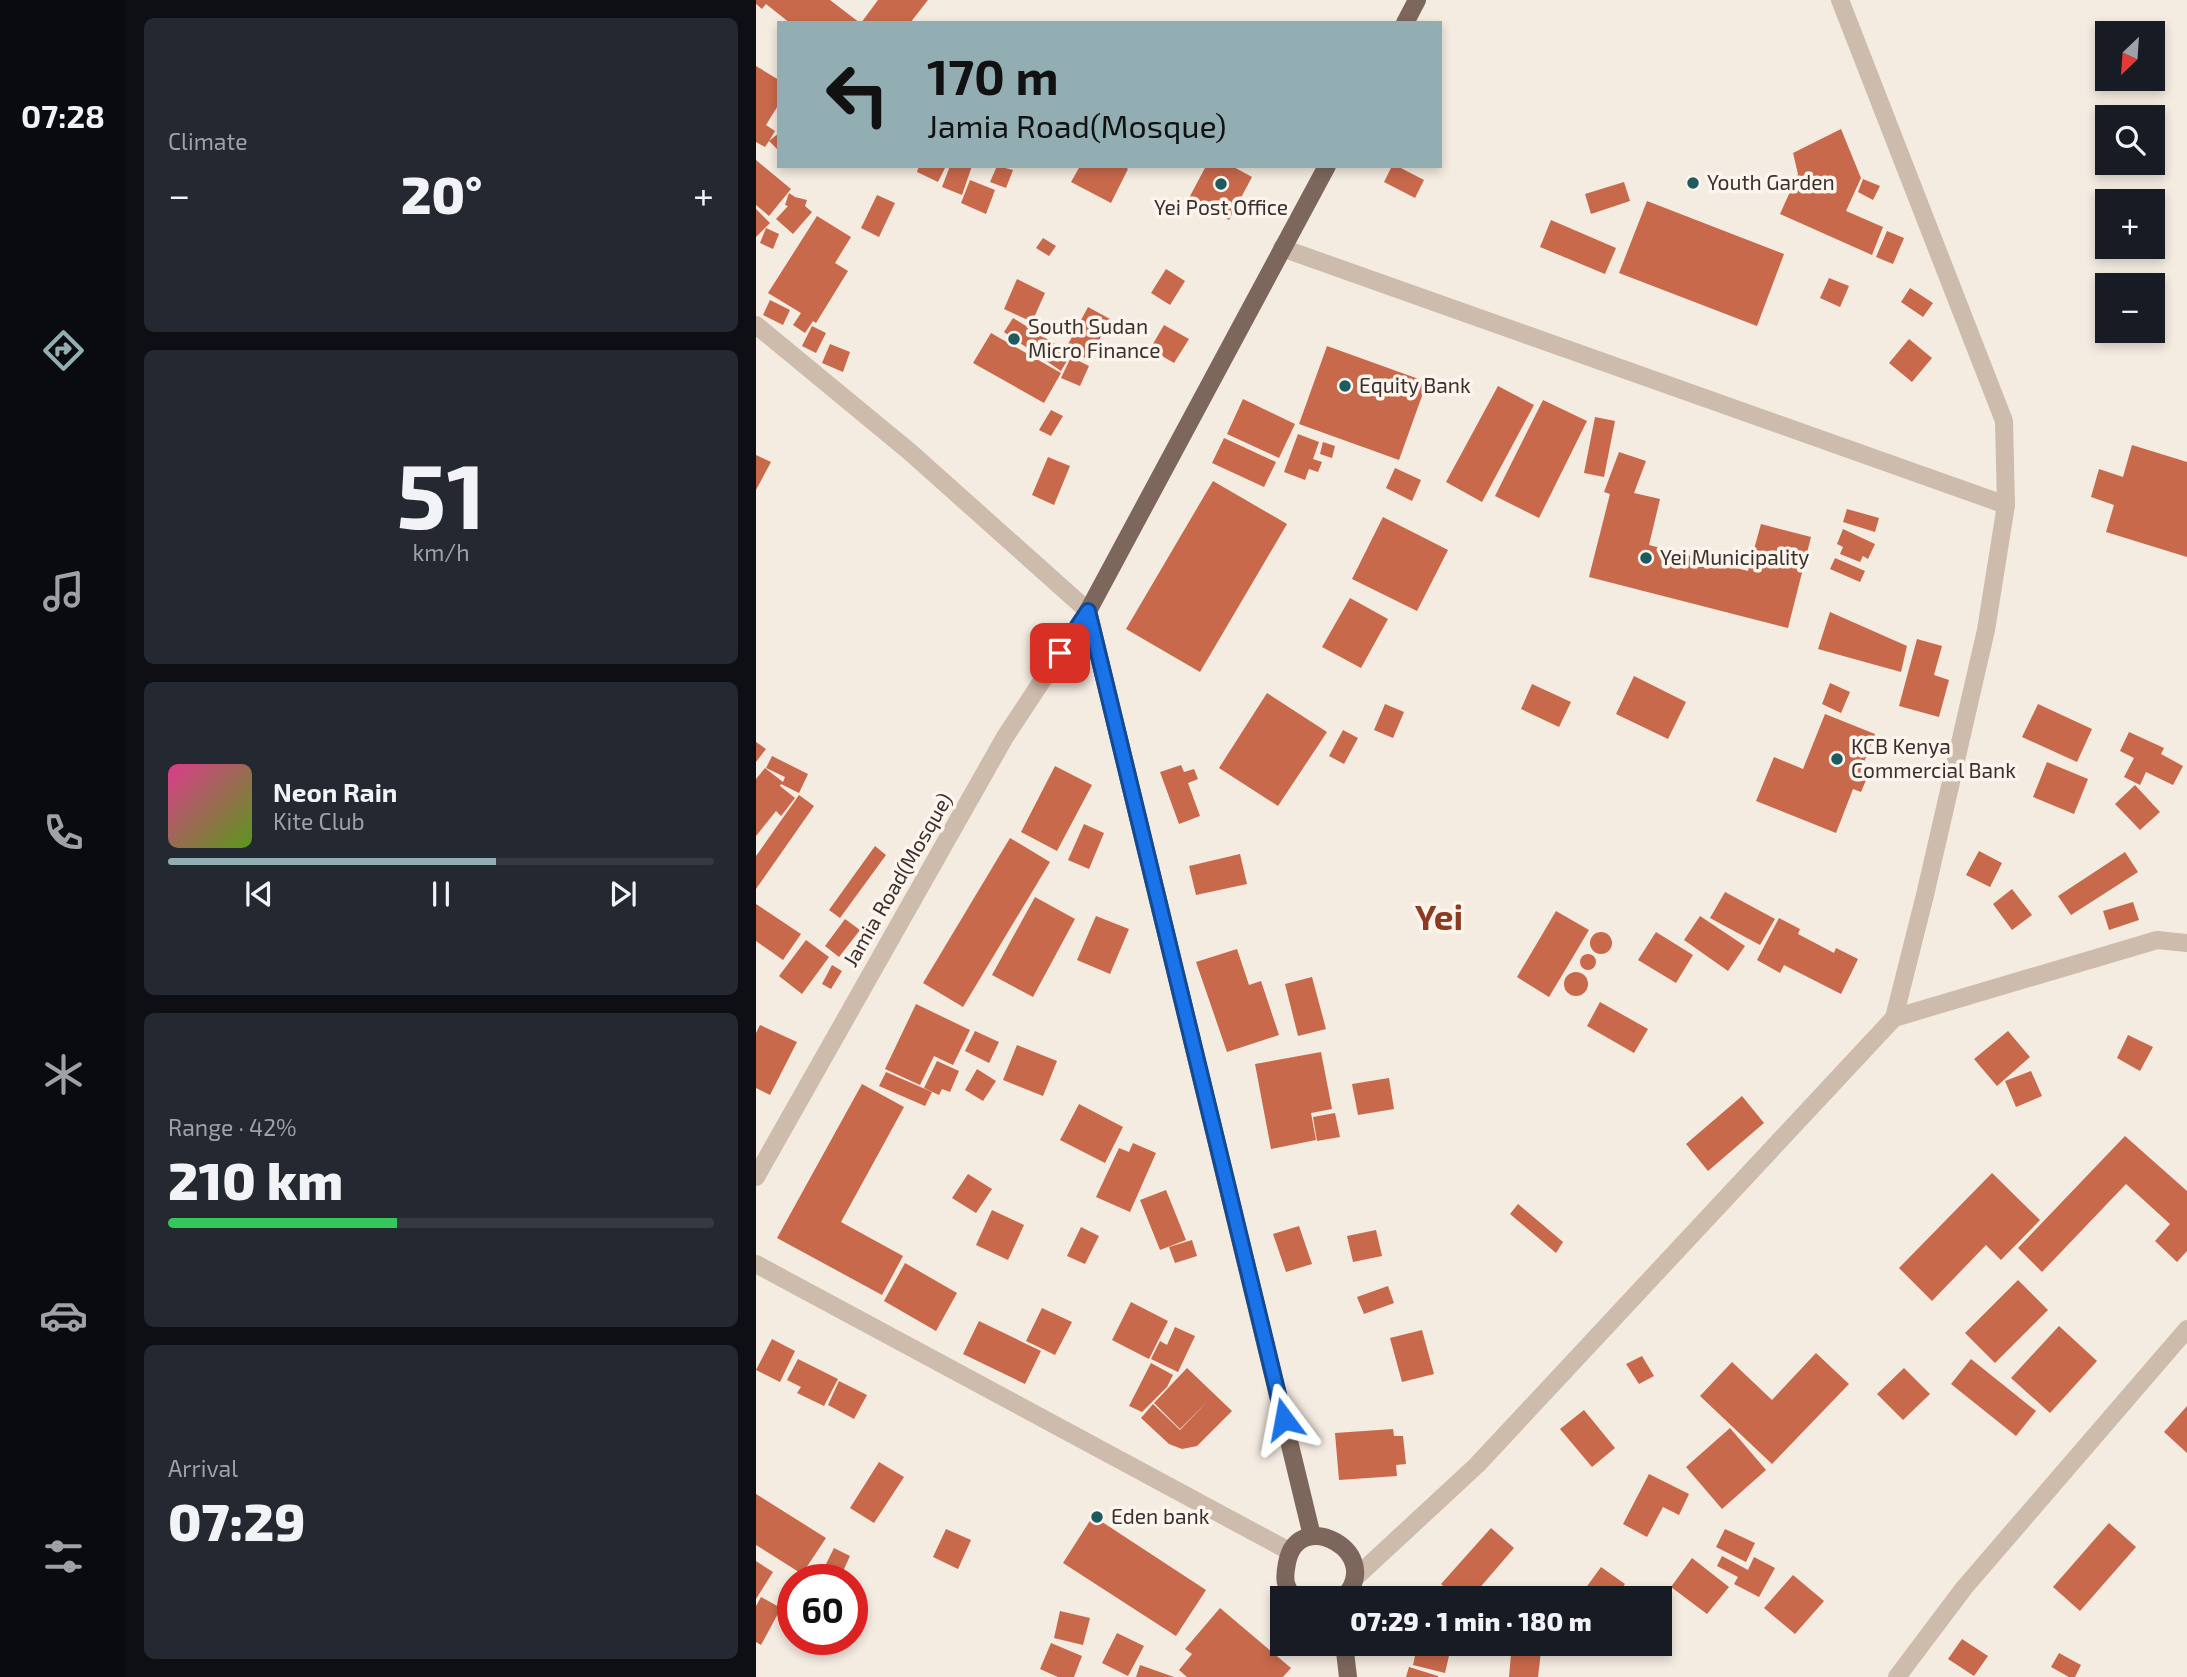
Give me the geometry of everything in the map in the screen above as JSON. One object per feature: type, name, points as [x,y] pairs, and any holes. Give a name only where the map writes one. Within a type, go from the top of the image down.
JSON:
[{"type":"main road","points":[[1406,21],[1417,0]]},
{"type":"main road","points":[[1312,1536],[1088,611],[1325,168]]},
{"type":"main road","points":[[1286,1586],[1284,1578],[1289,1551],[1299,1541],[1312,1536],[1339,1542],[1349,1552],[1354,1565],[1351,1586]]},
{"type":"main road","points":[[1346,1656],[1348,1677]]},
{"type":"street","points":[[1354,1579],[1478,1465],[1894,1018],[1986,629],[2006,505],[2004,421],[1840,0]]},
{"type":"street","points":[[1282,248],[2006,505]]},
{"type":"street","points":[[756,325],[910,452],[1088,611]]},
{"type":"street","name":"Jamia Road(Mosque)","points":[[756,1177],[1005,737],[1088,611]]},
{"type":"street","points":[[1894,1018],[2157,940],[2187,943]]},
{"type":"street","points":[[756,1265],[1289,1551]]},
{"type":"street","points":[[1897,1677],[1964,1588],[2187,1329]]},
{"type":"building","points":[[756,0],[830,0],[857,21],[787,21],[766,4],[762,9],[756,4]]},
{"type":"building","points":[[878,0],[928,0],[912,21],[862,21]]},
{"type":"building","points":[[756,66],[777,79],[777,107],[766,125],[775,131],[765,147],[756,142]]},
{"type":"building","points":[[1841,129],[1861,178],[1846,211],[1883,227],[1872,255],[1780,214],[1798,174],[1793,153]]},
{"type":"building","points":[[777,135],[777,149],[769,141]]},
{"type":"building","points":[[756,160],[791,189],[769,216],[756,205]]},
{"type":"building","points":[[918,168],[945,168],[938,182],[917,172]]},
{"type":"building","points":[[949,168],[971,168],[962,195],[942,187]]},
{"type":"building","points":[[996,168],[1013,170],[1006,188],[990,182]]},
{"type":"building","points":[[1079,168],[1128,169],[1111,203],[1071,182]]},
{"type":"building","points":[[1205,168],[1236,168],[1252,177],[1229,220],[1189,198]]},
{"type":"building","points":[[1391,168],[1401,168],[1424,180],[1415,198],[1384,182]]},
{"type":"building","points":[[1863,179],[1880,186],[1873,200],[1858,192]]},
{"type":"building","points":[[970,180],[995,190],[986,214],[961,203]]},
{"type":"building","points":[[1624,182],[1630,201],[1591,214],[1585,194]]},
{"type":"building","points":[[789,193],[807,200],[805,206],[812,212],[793,234],[776,219],[788,206],[785,205]]},
{"type":"building","points":[[877,195],[895,203],[879,237],[861,228]]},
{"type":"building","points":[[1647,201],[1784,254],[1757,326],[1619,273]]},
{"type":"building","points":[[756,209],[770,223],[756,237]]},
{"type":"building","points":[[817,216],[851,237],[835,263],[848,271],[816,323],[813,321],[805,333],[793,325],[801,313],[768,293]]},
{"type":"building","points":[[1551,220],[1616,248],[1605,274],[1540,247]]},
{"type":"building","points":[[766,228],[779,234],[773,249],[760,243]]},
{"type":"building","points":[[1887,231],[1904,238],[1893,264],[1876,257]]},
{"type":"building","points":[[1043,238],[1056,246],[1049,256],[1036,248]]},
{"type":"building","points":[[1166,269],[1185,281],[1170,305],[1151,293]]},
{"type":"building","points":[[1829,278],[1849,286],[1840,307],[1820,298]]},
{"type":"building","points":[[1017,279],[1045,293],[1032,322],[1004,309]]},
{"type":"building","points":[[1910,288],[1933,303],[1923,317],[1901,302]]},
{"type":"building","points":[[770,300],[790,310],[783,325],[763,315]]},
{"type":"building","points":[[1088,307],[1110,319],[1089,360],[1066,348]]},
{"type":"building","points":[[1013,318],[1071,354],[1061,371],[1004,332]]},
{"type":"building","points":[[1164,325],[1189,339],[1174,363],[1150,349]]},
{"type":"building","points":[[812,326],[826,333],[816,353],[802,346]]},
{"type":"building","points":[[991,333],[1061,373],[1044,403],[973,363]]},
{"type":"building","points":[[1909,339],[1932,358],[1912,382],[1889,363]]},
{"type":"building","points":[[830,344],[850,352],[843,372],[822,363]]},
{"type":"building","points":[[1327,346],[1427,382],[1399,460],[1299,424]]},
{"type":"building","points":[[1071,357],[1089,366],[1080,386],[1061,378]]},
{"type":"building","points":[[1498,386],[1534,405],[1482,502],[1446,482]]},
{"type":"building","points":[[1243,399],[1295,424],[1279,458],[1227,434]]},
{"type":"building","points":[[1543,400],[1587,421],[1539,518],[1495,496]]},
{"type":"building","points":[[1051,410],[1063,416],[1051,436],[1039,430]]},
{"type":"building","points":[[1595,417],[1615,421],[1604,477],[1584,473]]},
{"type":"building","points":[[1298,434],[1319,442],[1313,459],[1322,462],[1318,472],[1309,469],[1305,480],[1284,472]]},
{"type":"building","points":[[1224,438],[1276,462],[1264,487],[1212,463]]},
{"type":"building","points":[[1323,442],[1335,446],[1332,458],[1320,454]]},
{"type":"building","points":[[2132,445],[2187,462],[2187,557],[2106,532],[2114,505],[2091,497],[2099,469],[2123,477]]},
{"type":"building","name":"Yei Municipality","points":[[1619,452],[1646,461],[1634,493],[1660,499],[1649,545],[1748,571],[1761,524],[1811,537],[1788,628],[1589,577],[1610,494],[1604,492]]},
{"type":"building","points":[[756,455],[771,462],[756,490]]},
{"type":"building","points":[[1048,457],[1070,466],[1054,505],[1032,495]]},
{"type":"building","points":[[1395,468],[1421,480],[1412,501],[1386,488]]},
{"type":"building","points":[[1213,481],[1287,524],[1200,672],[1126,629]]},
{"type":"building","points":[[1847,509],[1879,518],[1875,532],[1843,522]]},
{"type":"building","points":[[1383,517],[1448,550],[1417,611],[1352,579]]},
{"type":"building","points":[[1843,529],[1875,544],[1868,559],[1863,556],[1860,562],[1840,554],[1843,547],[1837,544]]},
{"type":"building","points":[[1835,558],[1865,571],[1860,582],[1830,569]]},
{"type":"building","points":[[1350,598],[1388,619],[1361,668],[1322,647]]},
{"type":"building","points":[[1830,612],[1907,646],[1901,672],[1818,649]]},
{"type":"building","points":[[1917,639],[1942,646],[1934,675],[1949,680],[1939,717],[1899,706]]},
{"type":"building","points":[[1634,676],[1686,702],[1668,739],[1616,714]]},
{"type":"building","points":[[1830,683],[1850,692],[1841,713],[1822,704]]},
{"type":"building","points":[[1532,684],[1571,702],[1559,727],[1521,709]]},
{"type":"building","points":[[1267,693],[1327,732],[1278,806],[1219,768]]},
{"type":"building","points":[[1385,704],[1404,712],[1393,738],[1374,730]]},
{"type":"building","points":[[2038,704],[2092,729],[2077,762],[2022,737]]},
{"type":"building","points":[[1825,714],[1875,734],[1861,770],[1869,773],[1861,792],[1853,789],[1836,833],[1756,801],[1774,757],[1803,769]]},
{"type":"building","points":[[1343,730],[1358,738],[1344,764],[1329,756]]},
{"type":"building","points":[[2129,732],[2164,748],[2161,754],[2183,766],[2173,785],[2146,772],[2140,785],[2124,777],[2134,758],[2120,751]]},
{"type":"building","points":[[756,742],[766,749],[756,762]]},
{"type":"building","points":[[772,756],[808,774],[799,793],[781,784],[780,786],[795,798],[781,816],[776,811],[756,836],[756,779],[765,768],[783,782],[785,777],[766,768]]},
{"type":"building","points":[[2047,762],[2088,779],[2074,814],[2033,797]]},
{"type":"building","points":[[1181,765],[1184,772],[1194,769],[1198,779],[1188,783],[1200,816],[1179,824],[1160,772]]},
{"type":"building","points":[[1055,766],[1092,785],[1057,851],[1021,832]]},
{"type":"building","points":[[2135,785],[2160,812],[2140,830],[2115,804]]},
{"type":"building","points":[[799,795],[814,806],[756,889],[756,856]]},
{"type":"building","points":[[1084,824],[1104,833],[1089,869],[1068,860]]},
{"type":"building","points":[[1010,838],[1050,862],[963,1007],[923,983]]},
{"type":"building","points":[[875,846],[886,855],[840,918],[829,910]]},
{"type":"building","points":[[1979,851],[2002,863],[1990,887],[1966,875]]},
{"type":"building","points":[[2125,852],[2138,872],[2071,915],[2058,896]]},
{"type":"building","points":[[1240,854],[1247,884],[1196,895],[1189,866]]},
{"type":"building","points":[[2012,889],[2032,915],[2012,930],[1993,904]]},
{"type":"building","points":[[1725,892],[1775,919],[1760,945],[1710,918]]},
{"type":"building","points":[[1035,897],[1075,919],[1033,997],[992,975]]},
{"type":"building","points":[[2133,902],[2139,920],[2109,930],[2103,911]]},
{"type":"building","points":[[756,904],[801,934],[783,960],[756,941]]},
{"type":"building","points":[[1556,911],[1589,930],[1549,997],[1517,977]]},
{"type":"building","points":[[1096,916],[1129,929],[1110,974],[1077,960]]},
{"type":"building","points":[[1700,916],[1745,946],[1728,971],[1684,940]]},
{"type":"building","points":[[1779,918],[1800,929],[1798,934],[1834,953],[1836,948],[1858,959],[1841,994],[1784,965],[1780,973],[1757,960]]},
{"type":"building","points":[[845,919],[860,930],[839,957],[825,946]]},
{"type":"building","points":[[1601,932],[1609,935],[1612,943],[1609,951],[1601,954],[1593,951],[1590,943],[1593,935]]},
{"type":"building","points":[[1656,932],[1693,955],[1676,983],[1638,960]]},
{"type":"building","points":[[806,940],[829,957],[802,994],[779,976]]},
{"type":"building","points":[[1237,949],[1249,985],[1261,981],[1279,1035],[1227,1052],[1196,962]]},
{"type":"building","points":[[1588,954],[1594,956],[1594,968],[1588,970],[1582,968],[1580,962],[1582,956]]},
{"type":"building","points":[[832,965],[842,971],[831,989],[822,984]]},
{"type":"building","points":[[1576,972],[1587,979],[1588,984],[1581,995],[1576,996],[1565,989],[1564,984],[1571,973]]},
{"type":"building","points":[[1312,977],[1326,1029],[1298,1036],[1285,984]]},
{"type":"building","points":[[1600,1002],[1648,1029],[1634,1053],[1587,1026]]},
{"type":"building","points":[[916,1004],[970,1030],[953,1065],[934,1056],[920,1085],[885,1069]]},
{"type":"building","points":[[760,1025],[797,1042],[770,1095],[756,1088],[756,1033]]},
{"type":"building","points":[[975,1031],[999,1042],[989,1063],[965,1051]]},
{"type":"building","points":[[2008,1031],[2030,1057],[1997,1086],[1974,1059]]},
{"type":"building","points":[[2128,1035],[2153,1047],[2140,1071],[2117,1058]]},
{"type":"building","points":[[1017,1045],[1057,1061],[1043,1096],[1003,1080]]},
{"type":"building","points":[[1321,1052],[1332,1109],[1311,1113],[1316,1140],[1271,1149],[1255,1064]]},
{"type":"building","points":[[937,1061],[959,1071],[950,1092],[942,1089],[939,1095],[924,1088]]},
{"type":"building","points":[[977,1069],[996,1081],[983,1101],[965,1090]]},
{"type":"building","points":[[2031,1071],[2042,1096],[2016,1107],[2005,1081]]},
{"type":"building","points":[[886,1072],[932,1092],[925,1106],[879,1086]]},
{"type":"building","points":[[1389,1078],[1394,1109],[1358,1115],[1352,1084]]},
{"type":"building","points":[[862,1084],[904,1107],[841,1222],[903,1256],[882,1295],[777,1238]]},
{"type":"building","points":[[1742,1096],[1764,1123],[1708,1171],[1686,1144]]},
{"type":"building","points":[[1079,1104],[1123,1127],[1105,1163],[1060,1140]]},
{"type":"building","points":[[1335,1113],[1340,1137],[1317,1141],[1313,1117]]},
{"type":"building","points":[[2125,1136],[2187,1191],[2187,1251],[2177,1262],[2155,1241],[2170,1224],[2126,1184],[2042,1272],[2018,1248]]},
{"type":"building","points":[[1133,1143],[1156,1153],[1130,1212],[1096,1197],[1119,1148],[1129,1152]]},
{"type":"building","points":[[1992,1173],[2040,1220],[2001,1260],[1986,1245],[1932,1301],[1899,1268]]},
{"type":"building","points":[[968,1174],[992,1189],[976,1213],[952,1198]]},
{"type":"building","points":[[1166,1190],[1186,1240],[1160,1250],[1140,1200]]},
{"type":"building","points":[[1518,1204],[1563,1242],[1556,1253],[1510,1214]]},
{"type":"building","points":[[992,1210],[1024,1225],[1008,1260],[976,1245]]},
{"type":"building","points":[[1299,1226],[1312,1264],[1286,1272],[1273,1234]]},
{"type":"building","points":[[1081,1227],[1099,1236],[1085,1264],[1067,1256]]},
{"type":"building","points":[[1376,1230],[1382,1256],[1353,1262],[1347,1236]]},
{"type":"building","points":[[1192,1240],[1197,1256],[1175,1263],[1169,1247]]},
{"type":"building","points":[[905,1263],[957,1293],[936,1331],[884,1301]]},
{"type":"building","points":[[2018,1280],[2048,1310],[1995,1363],[1965,1333]]},
{"type":"building","points":[[1388,1286],[1394,1303],[1364,1314],[1357,1297]]},
{"type":"building","points":[[1131,1302],[1168,1321],[1149,1359],[1112,1340]]},
{"type":"building","points":[[1042,1308],[1072,1322],[1055,1355],[1026,1341]]},
{"type":"building","points":[[979,1321],[1041,1351],[1025,1384],[963,1354]]},
{"type":"building","points":[[2059,1326],[2097,1361],[2050,1413],[2011,1378]]},
{"type":"building","points":[[1175,1327],[1195,1336],[1178,1372],[1151,1359],[1160,1341],[1167,1345]]},
{"type":"building","points":[[1422,1330],[1434,1374],[1402,1382],[1390,1338]]},
{"type":"building","points":[[772,1339],[795,1351],[780,1382],[756,1370]]},
{"type":"building","points":[[1816,1353],[1849,1384],[1772,1464],[1700,1396],[1732,1362],[1772,1400]]},
{"type":"building","points":[[1642,1356],[1654,1376],[1639,1384],[1626,1364]]},
{"type":"building","points":[[798,1359],[838,1379],[824,1406],[797,1393],[801,1387],[787,1380]]},
{"type":"building","points":[[1971,1359],[2036,1411],[2016,1436],[1951,1384]]},
{"type":"building","points":[[1151,1363],[1173,1375],[1167,1387],[1142,1412],[1129,1406]]},
{"type":"building","points":[[1187,1368],[1232,1411],[1197,1446],[1182,1449],[1169,1444],[1141,1418],[1153,1404],[1180,1430],[1207,1402],[1180,1429],[1154,1403]]},
{"type":"building","points":[[1904,1368],[1930,1394],[1903,1420],[1877,1394]]},
{"type":"building","points":[[839,1381],[867,1395],[854,1419],[828,1405]]},
{"type":"building","points":[[2187,1406],[2187,1453],[2164,1432]]},
{"type":"building","points":[[1584,1410],[1615,1448],[1592,1467],[1560,1429]]},
{"type":"building","points":[[1730,1428],[1766,1470],[1722,1509],[1686,1467]]},
{"type":"building","points":[[1393,1429],[1394,1436],[1403,1436],[1406,1464],[1396,1465],[1397,1476],[1339,1480],[1335,1433]]},
{"type":"building","points":[[879,1462],[904,1477],[874,1523],[850,1508]]},
{"type":"building","points":[[1649,1474],[1689,1494],[1679,1515],[1663,1507],[1647,1537],[1623,1524]]},
{"type":"building","points":[[756,1494],[826,1538],[809,1564],[786,1564],[756,1545]]},
{"type":"building","points":[[1093,1516],[1206,1590],[1176,1636],[1063,1563]]},
{"type":"building","points":[[2109,1523],[2136,1547],[2080,1611],[2053,1587]]},
{"type":"building","points":[[1491,1528],[1514,1548],[1481,1586],[1441,1584]]},
{"type":"building","points":[[946,1529],[971,1540],[958,1569],[933,1557]]},
{"type":"building","points":[[1725,1529],[1755,1543],[1746,1562],[1716,1547]]},
{"type":"building","points":[[834,1548],[850,1556],[846,1564],[826,1564]]},
{"type":"building","points":[[1722,1556],[1748,1570],[1754,1557],[1775,1568],[1759,1597],[1734,1584],[1738,1577],[1717,1566]]},
{"type":"building","points":[[1692,1558],[1729,1587],[1707,1614],[1672,1586]]},
{"type":"building","points":[[756,1561],[773,1572],[756,1599]]},
{"type":"building","points":[[1601,1567],[1625,1584],[1624,1586],[1587,1586]]},
{"type":"building","points":[[1793,1575],[1824,1601],[1795,1634],[1764,1608]]},
{"type":"building","points":[[761,1597],[777,1606],[777,1615],[761,1645],[756,1642],[756,1606]]},
{"type":"building","points":[[1220,1608],[1270,1650],[1270,1656],[1277,1656],[1291,1668],[1283,1677],[1187,1677],[1179,1670],[1192,1654],[1185,1649]]},
{"type":"building","points":[[1060,1611],[1090,1618],[1083,1645],[1054,1638]]},
{"type":"building","points":[[1117,1633],[1144,1646],[1128,1676],[1102,1663]]},
{"type":"building","points":[[1962,1639],[1988,1656],[1974,1676],[1948,1659]]},
{"type":"building","points":[[1051,1643],[1082,1656],[1074,1677],[1058,1677],[1040,1669]]},
{"type":"building","points":[[2059,1653],[2081,1665],[2075,1677],[2069,1677],[2051,1667]]},
{"type":"building","points":[[1415,1656],[1449,1656],[1445,1673],[1413,1665]]},
{"type":"building","points":[[1511,1656],[1540,1656],[1538,1677],[1509,1677]]},
{"type":"building","points":[[1140,1665],[1174,1677],[1136,1677]]},
{"type":"building","points":[[1409,1667],[1438,1676],[1438,1677],[1406,1677]]},
{"type":"place","name":"Youth Garden","points":[[1693,183]]},
{"type":"place","name":"Yei Post Office","points":[[1221,184]]},
{"type":"place","name":"South Sudan Micro Finance","points":[[1014,339]]},
{"type":"place","name":"Equity Bank","points":[[1345,386]]},
{"type":"place","name":"Yei Municipality","points":[[1646,558]]},
{"type":"place","name":"KCB Kenya Commercial Bank","points":[[1837,759]]},
{"type":"place","name":"Eden bank","points":[[1097,1517]]},
{"type":"district","name":"Yei","points":[[1439,918]]},
{"type":"route","points":[[1060,653],[1088,611],[1284,1419]]}]
